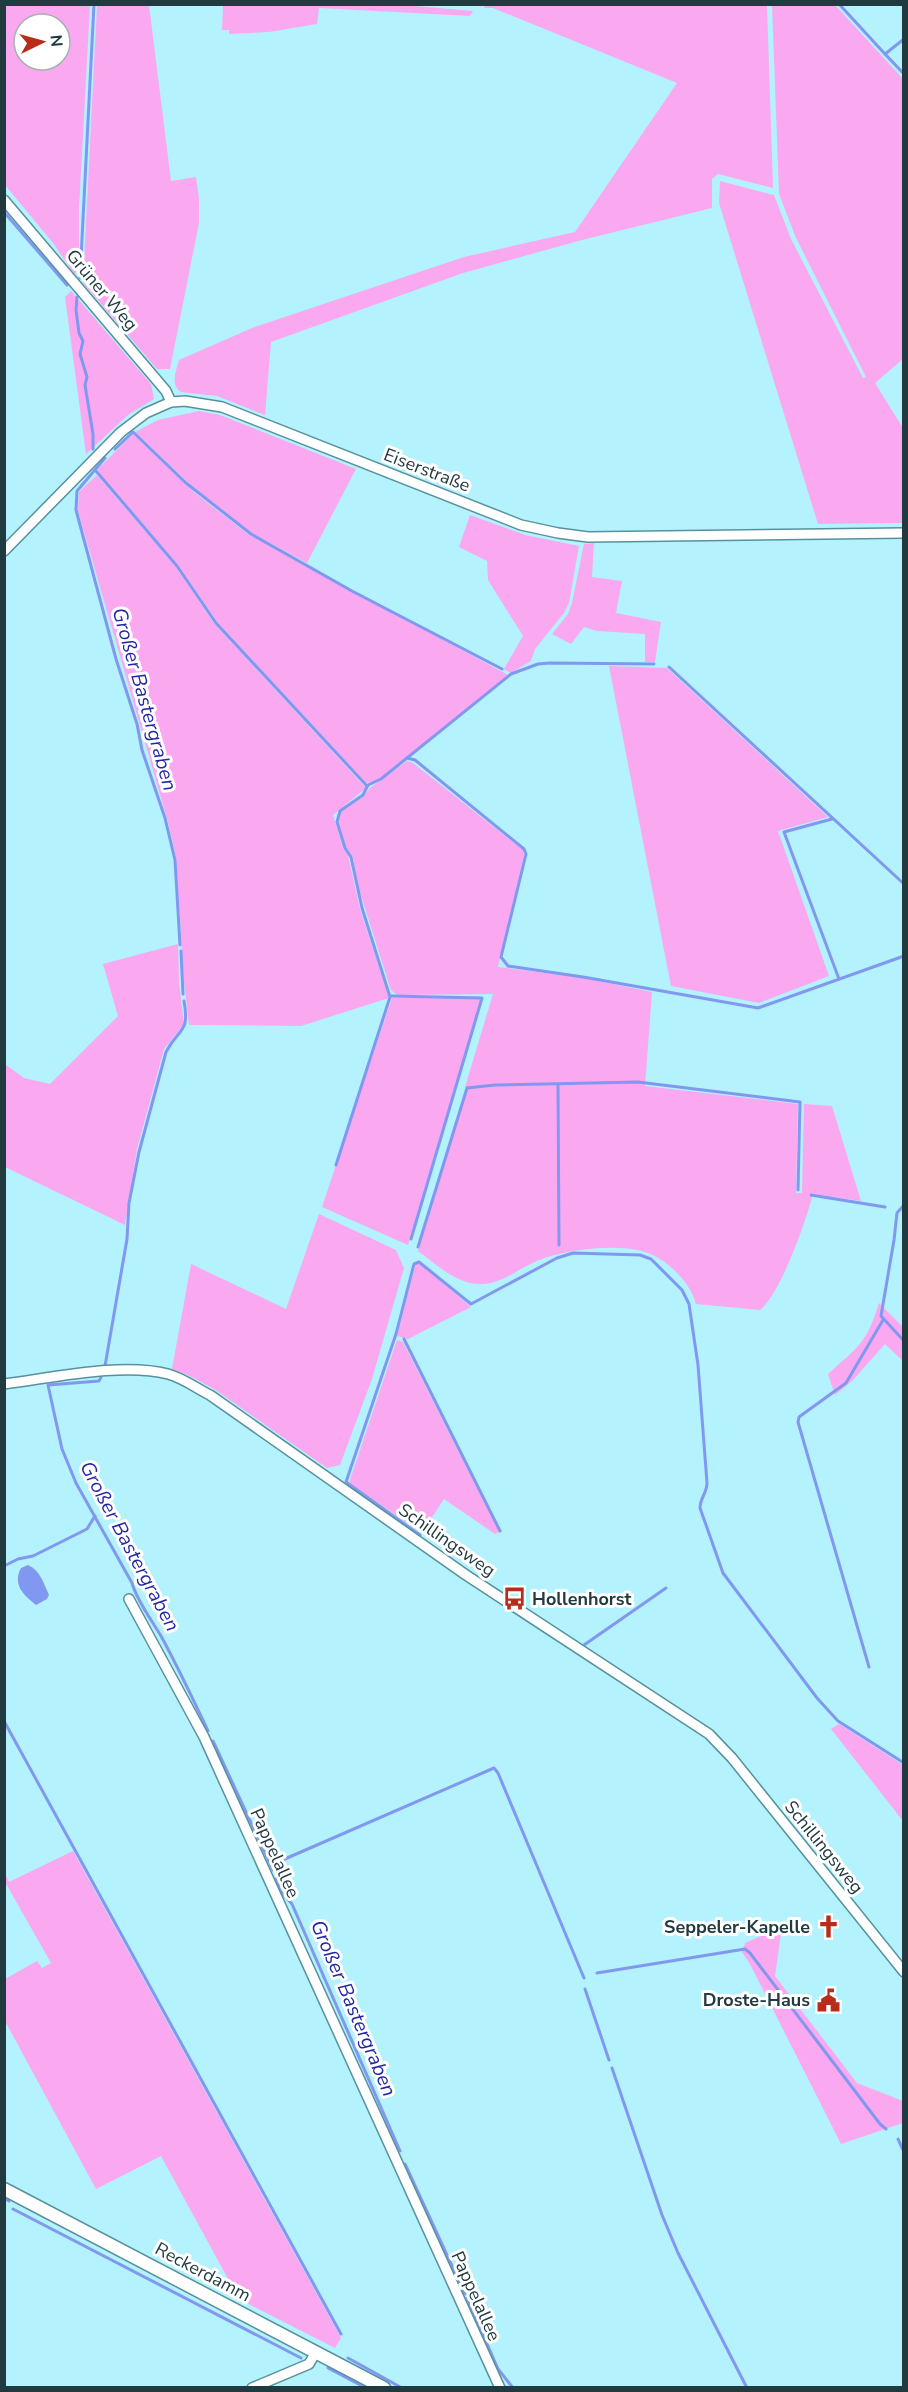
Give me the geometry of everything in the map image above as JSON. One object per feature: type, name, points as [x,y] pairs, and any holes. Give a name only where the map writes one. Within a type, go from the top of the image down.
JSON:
[{"type":"street","name":"Grüner Weg","points":[[4,200],[166,391],[171,402]]},
{"type":"street","name":"Eiserstraße","points":[[4,551],[121,432],[146,413],[171,402],[195,401],[222,407],[521,525],[558,533],[588,537],[903,533]]},
{"type":"street","name":"Schillingsweg","points":[[4,1384],[131,1370],[152,1371],[184,1381],[210,1395],[466,1575],[710,1734],[740,1768],[903,1972]]},
{"type":"street","name":"Pappelallee","points":[[129,1599],[207,1744],[500,2388]]},
{"type":"street","name":"Reckerdamm","points":[[4,2189],[384,2388]]},
{"type":"street","points":[[252,2388],[309,2364],[316,2352]]},
{"type":"shaded area","points":[[391,4],[473,11],[470,16],[319,8],[317,24],[269,32],[229,34],[229,30],[222,30],[223,5]]},
{"type":"shaded area","points":[[4,5],[90,5],[79,209],[79,259],[75,275],[53,243],[5,185]]},
{"type":"shaded area","points":[[97,5],[149,5],[171,181],[196,177],[199,223],[170,369],[157,369],[83,283]]},
{"type":"shaded area","points":[[485,5],[767,5],[773,188],[718,174],[712,179],[712,208],[582,240],[463,273],[271,342],[265,415],[217,396],[181,392],[175,382],[179,360],[252,328],[464,257],[575,232],[677,83],[493,8],[484,8]]},
{"type":"shaded area","points":[[772,5],[835,5],[903,79],[903,359],[875,383],[903,428],[903,523],[818,524],[719,203],[720,181],[774,195],[791,239],[863,378],[866,377],[796,238],[779,194]]},
{"type":"shaded area","points":[[71,291],[151,384],[154,399],[128,415],[86,454],[65,297]]},
{"type":"shaded area","points":[[199,411],[220,415],[356,469],[307,563],[250,532],[197,491],[135,432],[158,420]]},
{"type":"shaded area","points":[[133,434],[195,493],[248,534],[508,675],[381,778],[366,783],[218,623],[178,565],[99,473],[98,469]]},
{"type":"shaded area","points":[[97,475],[176,567],[214,623],[366,788],[333,815],[343,848],[348,855],[360,909],[389,998],[301,1026],[189,1025],[176,857],[168,822],[78,511],[79,492]]},
{"type":"shaded area","points":[[470,515],[525,535],[579,546],[569,603],[564,613],[535,649],[531,661],[511,673],[504,669],[523,636],[488,580],[487,561],[459,547]]},
{"type":"shaded area","points":[[594,543],[592,577],[622,581],[616,613],[661,622],[655,662],[645,662],[645,634],[597,631],[584,627],[571,644],[552,634],[568,614],[572,603],[584,544]]},
{"type":"shaded area","points":[[609,666],[667,668],[828,817],[778,831],[829,976],[759,1003],[671,986]]},
{"type":"shaded area","points":[[407,761],[413,763],[523,850],[524,855],[498,967],[583,978],[652,992],[645,1086],[798,1104],[796,1193],[802,1193],[804,1104],[832,1106],[861,1201],[813,1194],[799,1238],[784,1273],[768,1301],[760,1310],[696,1304],[688,1287],[668,1264],[642,1251],[603,1248],[561,1253],[537,1261],[494,1282],[478,1284],[454,1277],[418,1251],[467,1091],[465,1087],[493,994],[397,995],[391,990],[358,886],[353,857],[346,847],[338,820],[341,812]]},
{"type":"shaded area","points":[[178,944],[179,982],[184,1024],[164,1049],[137,1149],[125,1225],[5,1167],[5,1064],[24,1078],[50,1084],[118,1016],[103,964]]},
{"type":"shaded area","points":[[479,997],[481,1000],[408,1245],[322,1207],[392,998]]},
{"type":"shaded area","points":[[319,1214],[396,1250],[404,1268],[372,1379],[340,1465],[327,1468],[214,1389],[172,1369],[191,1264],[286,1309]]},
{"type":"shaded area","points":[[416,1263],[419,1263],[471,1307],[408,1339],[397,1336]]},
{"type":"shaded area","points":[[879,1303],[903,1327],[903,1361],[885,1344],[853,1380],[835,1395],[828,1374],[866,1336]]},
{"type":"shaded area","points":[[397,1340],[403,1342],[499,1532],[495,1534],[444,1499],[422,1533],[349,1483]]},
{"type":"shaded area","points":[[839,1724],[903,1765],[903,1821],[831,1729]]},
{"type":"shaded area","points":[[73,1851],[341,2338],[335,2348],[239,2299],[161,2156],[96,2189],[5,2021],[5,1979],[37,1961],[42,1968],[51,1963],[5,1882],[5,1873],[9,1882]]},
{"type":"shaded area","points":[[782,1927],[775,1976],[857,2083],[903,2101],[903,2123],[841,2144],[742,1952],[745,1943]]},
{"type":"water","points":[[28,1565],[39,1574],[49,1595],[47,1599],[36,1605],[21,1589],[18,1580],[21,1568]]},
{"type":"waterway","name":"Großer Bastergraben","points":[[80,278],[94,4]]},
{"type":"waterway","points":[[839,4],[885,54]]},
{"type":"waterway","points":[[904,39],[885,54],[904,74]]},
{"type":"waterway","points":[[4,212],[67,285]]},
{"type":"waterway","name":"Großer Bastergraben","points":[[77,297],[79,333],[83,341],[80,354],[87,377],[85,385],[93,434],[93,449]]},
{"type":"waterway","points":[[115,449],[133,432],[186,483],[251,534],[352,591],[502,669]]},
{"type":"waterway","name":"Großer Bastergraben","points":[[105,458],[77,491],[76,510],[116,659],[137,724],[142,750],[165,818],[175,860],[180,945]]},
{"type":"waterway","points":[[96,471],[177,566],[216,623],[367,786]]},
{"type":"waterway","points":[[336,1165],[390,997],[362,908],[351,857],[345,848],[337,822],[340,811],[363,795],[368,785],[381,779],[511,674],[538,664],[550,663],[654,664]]},
{"type":"waterway","points":[[669,667],[904,884]]},
{"type":"waterway","points":[[407,758],[415,760],[524,849],[526,854],[501,957],[508,966],[758,1008],[904,956]]},
{"type":"waterway","points":[[832,819],[784,832],[839,979]]},
{"type":"waterway","name":"Großer Bastergraben","points":[[181,951],[183,994]]},
{"type":"waterway","points":[[391,996],[482,998],[411,1239]]},
{"type":"waterway","name":"Großer Bastergraben","points":[[105,1366],[127,1239],[129,1203],[139,1152],[166,1052],[182,1030],[186,1019],[184,1001]]},
{"type":"waterway","points":[[418,1247],[467,1088],[495,1085],[638,1082],[800,1102],[798,1190]]},
{"type":"waterway","points":[[558,1084],[559,1245]]},
{"type":"waterway","points":[[811,1195],[885,1207]]},
{"type":"waterway","points":[[904,1205],[897,1213],[881,1316],[904,1341]]},
{"type":"waterway","points":[[420,1535],[346,1482],[396,1334],[414,1264],[419,1262],[471,1304],[557,1258],[573,1253],[640,1255],[651,1259],[682,1290],[689,1304],[698,1365],[707,1483],[700,1508],[723,1573],[817,1698],[838,1721],[904,1763]]},
{"type":"waterway","points":[[869,1667],[798,1422],[799,1417],[846,1383],[883,1320]]},
{"type":"waterway","points":[[404,1339],[500,1531]]},
{"type":"waterway","name":"Großer Bastergraben","points":[[101,1377],[99,1381],[48,1385],[62,1449],[76,1483],[161,1636],[208,1731]]},
{"type":"waterway","points":[[4,1566],[18,1559],[33,1556],[87,1529],[95,1516]]},
{"type":"waterway","points":[[584,1645],[666,1588]]},
{"type":"waterway","points":[[4,1721],[341,2334]]},
{"type":"waterway","name":"Großer Bastergraben","points":[[213,1741],[273,1870]]},
{"type":"waterway","points":[[271,1865],[494,1768],[584,1978]]},
{"type":"waterway","name":"Großer Bastergraben","points":[[276,1879],[281,1892],[292,1904],[400,2151]]},
{"type":"waterway","points":[[597,1973],[745,1949],[886,2129]]},
{"type":"waterway","points":[[585,1989],[609,2060]]},
{"type":"waterway","points":[[612,2068],[662,2215],[678,2253],[747,2388]]},
{"type":"waterway","points":[[898,2139],[904,2152]]},
{"type":"waterway","name":"Großer Bastergraben","points":[[405,2164],[465,2294]]},
{"type":"waterway","points":[[4,2198],[9,2201]]},
{"type":"waterway","points":[[13,2209],[301,2358]]},
{"type":"waterway","name":"Großer Bastergraben","points":[[467,2298],[498,2369],[513,2388]]},
{"type":"waterway","points":[[348,2358],[402,2388]]},
{"type":"waterway","points":[[328,2368],[366,2388]]},
{"type":"place","name":"Hollenhorst","points":[[514,1599]]},
{"type":"place","name":"Seppeler-Kapelle","points":[[828,1927]]},
{"type":"place","name":"Droste-Haus","points":[[828,2000]]}]
